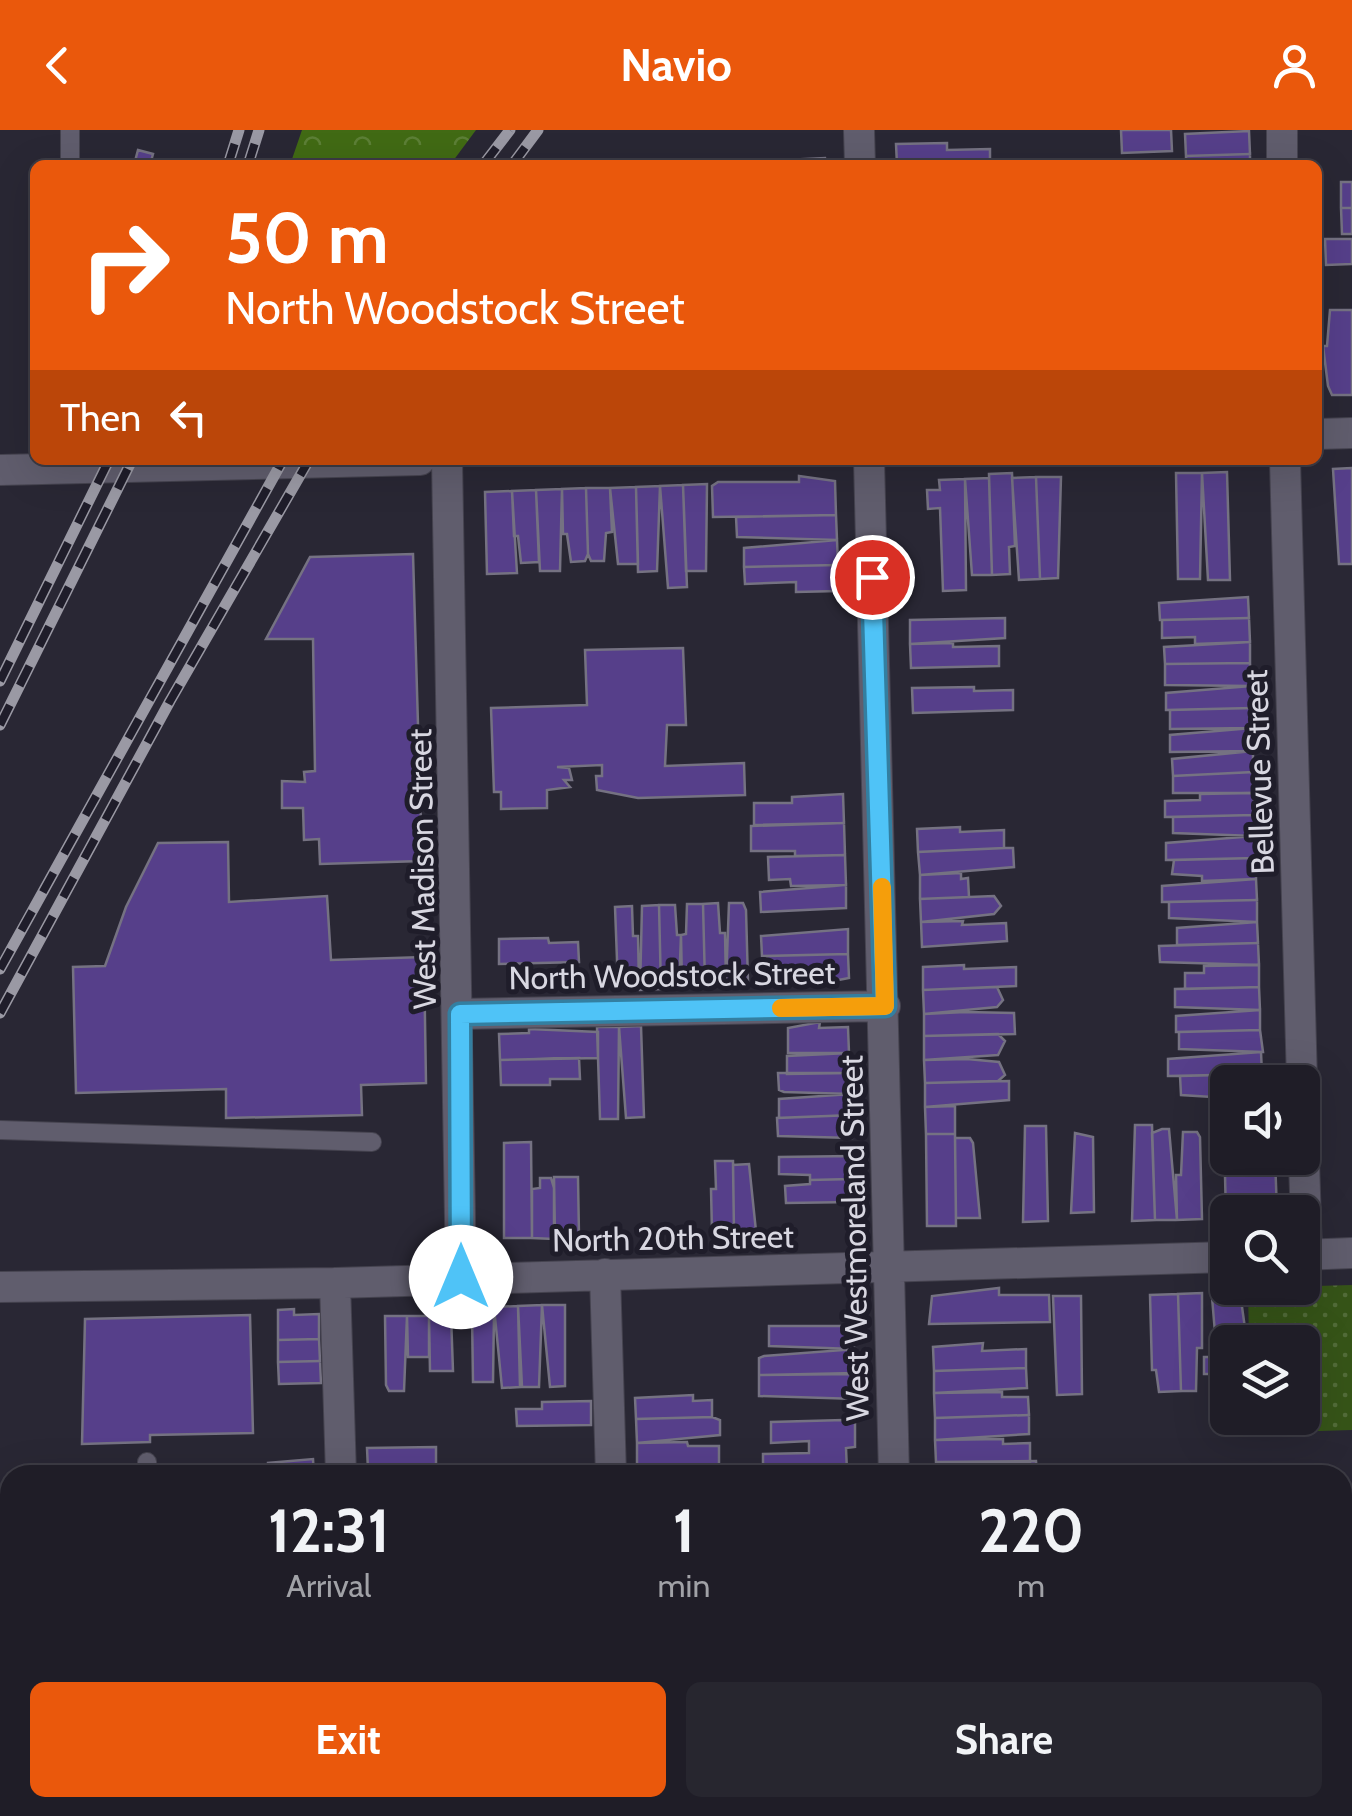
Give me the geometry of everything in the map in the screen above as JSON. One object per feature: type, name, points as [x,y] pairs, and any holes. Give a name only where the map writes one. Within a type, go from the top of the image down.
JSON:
[{"type":"street","points":[[860,130],[860,160]]},
{"type":"street","points":[[1282,130],[1282,160]]},
{"type":"street","points":[[1322,434],[1352,433]]},
{"type":"street","points":[[0,470],[210,465]]},
{"type":"street","name":"West Madison Street","points":[[448,465],[460,1014],[461,1277]]},
{"type":"street","name":"West Westmoreland Street","points":[[869,465],[894,1465]]},
{"type":"street","name":"Bellevue Street","points":[[1285,465],[1302,1065]]},
{"type":"street","name":"North Woodstock Street","points":[[460,1014],[885,1006]]},
{"type":"street","points":[[1320,1254],[1352,1253]]},
{"type":"street","name":"North 20th Street","points":[[0,1287],[888,1269],[1210,1258]]},
{"type":"street","points":[[605,1274],[611,1465]]},
{"type":"street","points":[[335,1282],[342,1465]]},
{"type":"lane","points":[[70,130],[70,160]]},
{"type":"lane","points":[[0,1130],[372,1142]]},
{"type":"green space","points":[[302,130],[476,130],[454,160],[292,160]]},
{"type":"green space","points":[[1352,1285],[1352,1430],[1320,1431],[1320,1325],[1249,1325],[1248,1305],[1320,1305],[1320,1286]]},
{"type":"building","points":[[1121,130],[1171,130],[1172,151],[1122,153]]},
{"type":"building","points":[[1249,131],[1250,154],[1186,156],[1185,134]]},
{"type":"building","points":[[947,143],[947,150],[990,149],[990,160],[897,160],[896,144]]},
{"type":"building","points":[[138,150],[153,154],[151,160],[135,160]]},
{"type":"building","points":[[1250,154],[1250,160],[1186,160],[1186,156]]},
{"type":"building","points":[[1341,182],[1352,182],[1352,208],[1341,208]]},
{"type":"building","points":[[1341,208],[1352,208],[1352,234],[1342,234]]},
{"type":"building","points":[[1325,239],[1352,239],[1352,264],[1326,265]]},
{"type":"building","points":[[1330,310],[1352,310],[1352,395],[1332,395],[1328,386],[1323,346],[1327,346]]},
{"type":"building","points":[[1352,468],[1352,564],[1339,564],[1333,469]]},
{"type":"building","points":[[1227,472],[1230,580],[1208,580],[1202,473]]},
{"type":"building","points":[[1012,473],[1015,546],[1009,547],[1010,574],[992,575],[989,474]]},
{"type":"building","points":[[1176,473],[1202,473],[1200,579],[1178,579]]},
{"type":"building","points":[[799,476],[835,481],[836,515],[713,517],[712,486],[718,482],[799,482]]},
{"type":"building","points":[[1036,477],[1040,579],[1019,580],[1012,478]]},
{"type":"building","points":[[1036,477],[1061,477],[1058,578],[1040,579]]},
{"type":"building","points":[[989,478],[992,575],[972,575],[965,479]]},
{"type":"building","points":[[965,479],[966,590],[943,591],[940,508],[928,509],[927,490],[940,490],[939,480]]},
{"type":"building","points":[[707,484],[706,571],[686,571],[683,485]]},
{"type":"building","points":[[683,485],[687,587],[668,588],[660,486]]},
{"type":"building","points":[[660,486],[657,571],[638,572],[636,487]]},
{"type":"building","points":[[636,487],[638,564],[618,564],[610,488]]},
{"type":"building","points":[[586,488],[588,554],[585,561],[571,562],[567,534],[563,534],[562,489]]},
{"type":"building","points":[[586,488],[610,488],[612,532],[606,533],[604,561],[591,561],[588,554]]},
{"type":"building","points":[[562,489],[560,571],[540,571],[536,490]]},
{"type":"building","points":[[536,490],[539,562],[521,563],[518,536],[514,536],[512,491]]},
{"type":"building","points":[[512,491],[517,573],[487,574],[485,492]]},
{"type":"building","points":[[836,515],[837,540],[737,537],[736,517]]},
{"type":"building","points":[[837,540],[838,565],[744,567],[744,548]]},
{"type":"building","points":[[413,554],[422,861],[320,864],[319,839],[304,840],[303,808],[282,808],[282,781],[305,782],[304,772],[315,771],[313,639],[266,639],[310,557]]},
{"type":"building","points":[[838,565],[838,591],[796,592],[796,582],[745,584],[744,567]]},
{"type":"building","points":[[1248,597],[1249,618],[1160,620],[1159,603]]},
{"type":"building","points":[[1005,618],[1005,638],[910,644],[910,620]]},
{"type":"building","points":[[1249,618],[1250,642],[1195,644],[1195,637],[1162,638],[1162,620]]},
{"type":"building","points":[[1250,642],[1250,663],[1165,664],[1164,647]]},
{"type":"building","points":[[953,643],[953,647],[999,646],[999,666],[911,668],[910,644]]},
{"type":"building","points":[[683,648],[686,725],[667,725],[665,766],[744,763],[745,795],[638,798],[597,790],[596,776],[602,776],[602,765],[557,767],[569,768],[572,780],[564,780],[570,787],[547,790],[547,808],[501,809],[501,792],[494,792],[491,708],[587,705],[585,650]]},
{"type":"building","points":[[1250,663],[1251,686],[1165,685],[1165,664]]},
{"type":"building","points":[[1251,686],[1252,708],[1166,710],[1166,693]]},
{"type":"building","points":[[974,687],[974,691],[1013,690],[1013,710],[913,713],[912,688]]},
{"type":"building","points":[[1252,708],[1252,728],[1170,729],[1170,710]]},
{"type":"building","points":[[1252,728],[1253,751],[1170,752],[1170,735]]},
{"type":"building","points":[[1253,751],[1253,772],[1173,776],[1172,759]]},
{"type":"building","points":[[1253,772],[1254,793],[1173,793],[1173,776]]},
{"type":"building","points":[[1254,793],[1254,815],[1165,817],[1165,801],[1200,800],[1200,794]]},
{"type":"building","points":[[843,794],[844,823],[754,825],[754,803],[792,803],[792,797]]},
{"type":"building","points":[[1254,815],[1255,836],[1173,833],[1173,817]]},
{"type":"building","points":[[844,823],[845,855],[795,856],[795,851],[751,851],[751,826]]},
{"type":"building","points":[[960,827],[960,832],[1004,830],[1004,848],[918,852],[917,829]]},
{"type":"building","points":[[1255,836],[1256,858],[1166,860],[1166,843]]},
{"type":"building","points":[[228,842],[229,902],[327,896],[331,960],[424,957],[426,1083],[361,1085],[362,1115],[226,1118],[226,1089],[76,1093],[73,967],[105,966],[126,907],[158,843]]},
{"type":"building","points":[[1013,848],[1014,867],[920,875],[918,852]]},
{"type":"building","points":[[845,855],[846,885],[791,886],[790,879],[769,880],[768,857]]},
{"type":"building","points":[[1256,858],[1256,879],[1202,881],[1202,876],[1172,874],[1174,860]]},
{"type":"building","points":[[961,873],[961,879],[968,878],[969,897],[920,899],[920,875]]},
{"type":"building","points":[[1256,879],[1257,900],[1162,902],[1162,886]]},
{"type":"building","points":[[846,885],[846,908],[761,912],[760,892]]},
{"type":"building","points":[[994,896],[1001,906],[994,914],[921,922],[920,899]]},
{"type":"building","points":[[1257,900],[1257,922],[1169,918],[1169,902]]},
{"type":"building","points":[[718,903],[720,933],[725,933],[726,983],[705,983],[703,904]]},
{"type":"building","points":[[729,903],[743,903],[746,910],[748,982],[726,983]]},
{"type":"building","points":[[687,904],[703,904],[705,983],[682,984],[681,935],[686,934]]},
{"type":"building","points":[[659,905],[661,989],[640,990],[642,906]]},
{"type":"building","points":[[659,905],[675,905],[677,935],[681,935],[679,988],[661,989]]},
{"type":"building","points":[[632,906],[633,936],[638,936],[639,986],[618,986],[615,907]]},
{"type":"building","points":[[963,921],[962,925],[1006,923],[1007,941],[922,947],[921,922]]},
{"type":"building","points":[[1257,922],[1258,943],[1177,945],[1177,928]]},
{"type":"building","points":[[848,929],[848,954],[762,956],[761,936]]},
{"type":"building","points":[[548,938],[549,943],[578,942],[579,962],[499,964],[499,939]]},
{"type":"building","points":[[1258,943],[1259,965],[1160,962],[1159,946]]},
{"type":"building","points":[[848,954],[849,978],[802,987],[801,982],[768,978],[767,956]]},
{"type":"building","points":[[964,965],[964,969],[1016,967],[1016,986],[923,990],[923,967]]},
{"type":"building","points":[[1259,965],[1259,987],[1185,989],[1185,973],[1204,973],[1204,966]]},
{"type":"building","points":[[997,987],[1003,1000],[997,1007],[924,1014],[923,990]]},
{"type":"building","points":[[1259,987],[1260,1010],[1175,1007],[1175,989]]},
{"type":"building","points":[[1260,1010],[1260,1030],[1176,1032],[1176,1016]]},
{"type":"building","points":[[1014,1013],[1015,1034],[924,1036],[924,1014]]},
{"type":"building","points":[[820,1022],[819,1028],[848,1027],[849,1053],[788,1053],[788,1028]]},
{"type":"building","points":[[641,1026],[644,1117],[626,1118],[619,1027]]},
{"type":"building","points":[[597,1027],[619,1027],[618,1119],[600,1119]]},
{"type":"building","points":[[529,1029],[598,1032],[598,1058],[500,1060],[499,1034],[529,1033]]},
{"type":"building","points":[[1260,1030],[1263,1052],[1179,1049],[1179,1032]]},
{"type":"building","points":[[998,1034],[1005,1041],[998,1055],[924,1060],[924,1036]]},
{"type":"building","points":[[1261,1052],[1262,1065],[1210,1065],[1210,1075],[1168,1076],[1168,1059]]},
{"type":"building","points":[[849,1053],[850,1073],[787,1074],[787,1056]]},
{"type":"building","points":[[579,1058],[580,1079],[550,1079],[550,1085],[501,1085],[500,1060]]},
{"type":"building","points":[[924,1060],[999,1062],[1005,1075],[998,1081],[925,1083]]},
{"type":"building","points":[[778,1073],[850,1073],[851,1094],[784,1092],[779,1090]]},
{"type":"building","points":[[1210,1075],[1210,1097],[1181,1095],[1180,1076]]},
{"type":"building","points":[[1009,1081],[1009,1100],[925,1107],[925,1083]]},
{"type":"building","points":[[851,1094],[852,1115],[779,1118],[779,1099]]},
{"type":"building","points":[[955,1106],[955,1134],[926,1134],[925,1107]]},
{"type":"building","points":[[852,1115],[852,1138],[778,1136],[777,1118]]},
{"type":"building","points":[[1135,1125],[1152,1125],[1155,1220],[1132,1221]]},
{"type":"building","points":[[1025,1126],[1046,1126],[1048,1221],[1023,1222]]},
{"type":"building","points":[[1169,1129],[1177,1220],[1155,1220],[1152,1133]]},
{"type":"building","points":[[1183,1132],[1197,1132],[1200,1137],[1202,1219],[1177,1220],[1176,1175],[1181,1175]]},
{"type":"building","points":[[1075,1133],[1093,1137],[1094,1212],[1071,1213]]},
{"type":"building","points":[[926,1134],[955,1134],[956,1226],[927,1226]]},
{"type":"building","points":[[955,1138],[970,1138],[973,1143],[980,1218],[956,1218]]},
{"type":"building","points":[[531,1142],[532,1238],[504,1238],[504,1143]]},
{"type":"building","points":[[852,1156],[852,1179],[810,1180],[810,1175],[779,1174],[779,1157]]},
{"type":"building","points":[[715,1161],[733,1161],[734,1232],[712,1233]]},
{"type":"building","points":[[749,1164],[756,1231],[734,1232],[733,1165]]},
{"type":"building","points":[[1225,1175],[1276,1175],[1276,1195],[1225,1195]]},
{"type":"building","points":[[554,1177],[578,1177],[579,1236],[555,1237]]},
{"type":"building","points":[[540,1178],[551,1178],[554,1188],[554,1239],[532,1238],[532,1189],[540,1188]]},
{"type":"building","points":[[852,1179],[853,1202],[786,1203],[785,1186],[810,1184],[810,1180]]},
{"type":"building","points":[[999,1288],[999,1295],[1049,1295],[1050,1322],[929,1324],[932,1296]]},
{"type":"building","points":[[1202,1293],[1202,1348],[1197,1348],[1196,1391],[1181,1391],[1178,1294]]},
{"type":"building","points":[[1178,1294],[1181,1391],[1159,1392],[1156,1370],[1152,1370],[1150,1295]]},
{"type":"building","points":[[1053,1296],[1081,1296],[1082,1394],[1057,1395]]},
{"type":"building","points":[[542,1305],[539,1387],[522,1387],[518,1306]]},
{"type":"building","points":[[542,1305],[565,1305],[565,1386],[550,1387]]},
{"type":"building","points":[[1213,1305],[1242,1305],[1245,1325],[1214,1325]]},
{"type":"building","points":[[518,1306],[520,1387],[502,1388],[494,1307]]},
{"type":"building","points":[[294,1309],[294,1315],[319,1314],[319,1339],[278,1340],[278,1310]]},
{"type":"building","points":[[494,1313],[493,1382],[473,1382],[472,1314]]},
{"type":"building","points":[[250,1315],[253,1433],[150,1435],[150,1442],[82,1444],[85,1319]]},
{"type":"building","points":[[451,1315],[453,1371],[430,1371],[429,1316]]},
{"type":"building","points":[[385,1316],[407,1316],[404,1391],[389,1391],[386,1385]]},
{"type":"building","points":[[407,1316],[429,1316],[429,1357],[408,1357]]},
{"type":"building","points":[[769,1326],[854,1326],[854,1349],[769,1346]]},
{"type":"building","points":[[319,1339],[320,1361],[278,1362],[278,1340]]},
{"type":"building","points":[[983,1343],[982,1351],[1026,1349],[1026,1368],[934,1371],[933,1347]]},
{"type":"building","points":[[856,1349],[856,1373],[759,1375],[759,1358],[764,1356]]},
{"type":"building","points":[[1204,1357],[1210,1357],[1210,1374],[1204,1374]]},
{"type":"building","points":[[320,1361],[321,1383],[279,1384],[278,1362]]},
{"type":"building","points":[[1026,1368],[1027,1388],[934,1393],[934,1371]]},
{"type":"building","points":[[856,1374],[857,1399],[759,1396],[759,1375]]},
{"type":"building","points":[[1002,1392],[1002,1397],[1028,1397],[1029,1415],[935,1418],[934,1393]]},
{"type":"building","points":[[693,1395],[693,1401],[712,1400],[712,1417],[636,1419],[635,1398]]},
{"type":"building","points":[[591,1401],[591,1425],[517,1426],[516,1409],[542,1409],[542,1402]]},
{"type":"building","points":[[1029,1415],[1029,1434],[935,1440],[935,1418]]},
{"type":"building","points":[[636,1419],[720,1420],[720,1435],[637,1443]]},
{"type":"building","points":[[771,1422],[855,1423],[855,1447],[846,1448],[847,1465],[763,1465],[763,1454],[809,1453],[809,1441],[771,1443]]},
{"type":"building","points":[[1003,1439],[1003,1444],[1030,1443],[1030,1462],[936,1462],[935,1440]]},
{"type":"building","points":[[637,1443],[719,1446],[719,1465],[637,1465]]},
{"type":"building","points":[[436,1447],[436,1465],[368,1465],[367,1448]]},
{"type":"building","points":[[313,1459],[313,1465],[268,1465]]},
{"type":"building","points":[[1036,1461],[1036,1465],[936,1465]]},
{"type":"railway","points":[[230,160],[239,130]]},
{"type":"railway","points":[[250,160],[259,130]]},
{"type":"railway","points":[[487,160],[510,130]]},
{"type":"railway","points":[[516,160],[538,130]]},
{"type":"railway","points":[[0,681],[107,465]]},
{"type":"railway","points":[[0,725],[130,465]]},
{"type":"railway","points":[[0,969],[280,465]]},
{"type":"railway","points":[[0,1013],[170,701],[306,465]]},
{"type":"slow traffic","points":[[781,1008],[885,1006],[882,887]]},
{"type":"route","points":[[461,1277],[460,1014],[885,1006],[872,577]]}]
